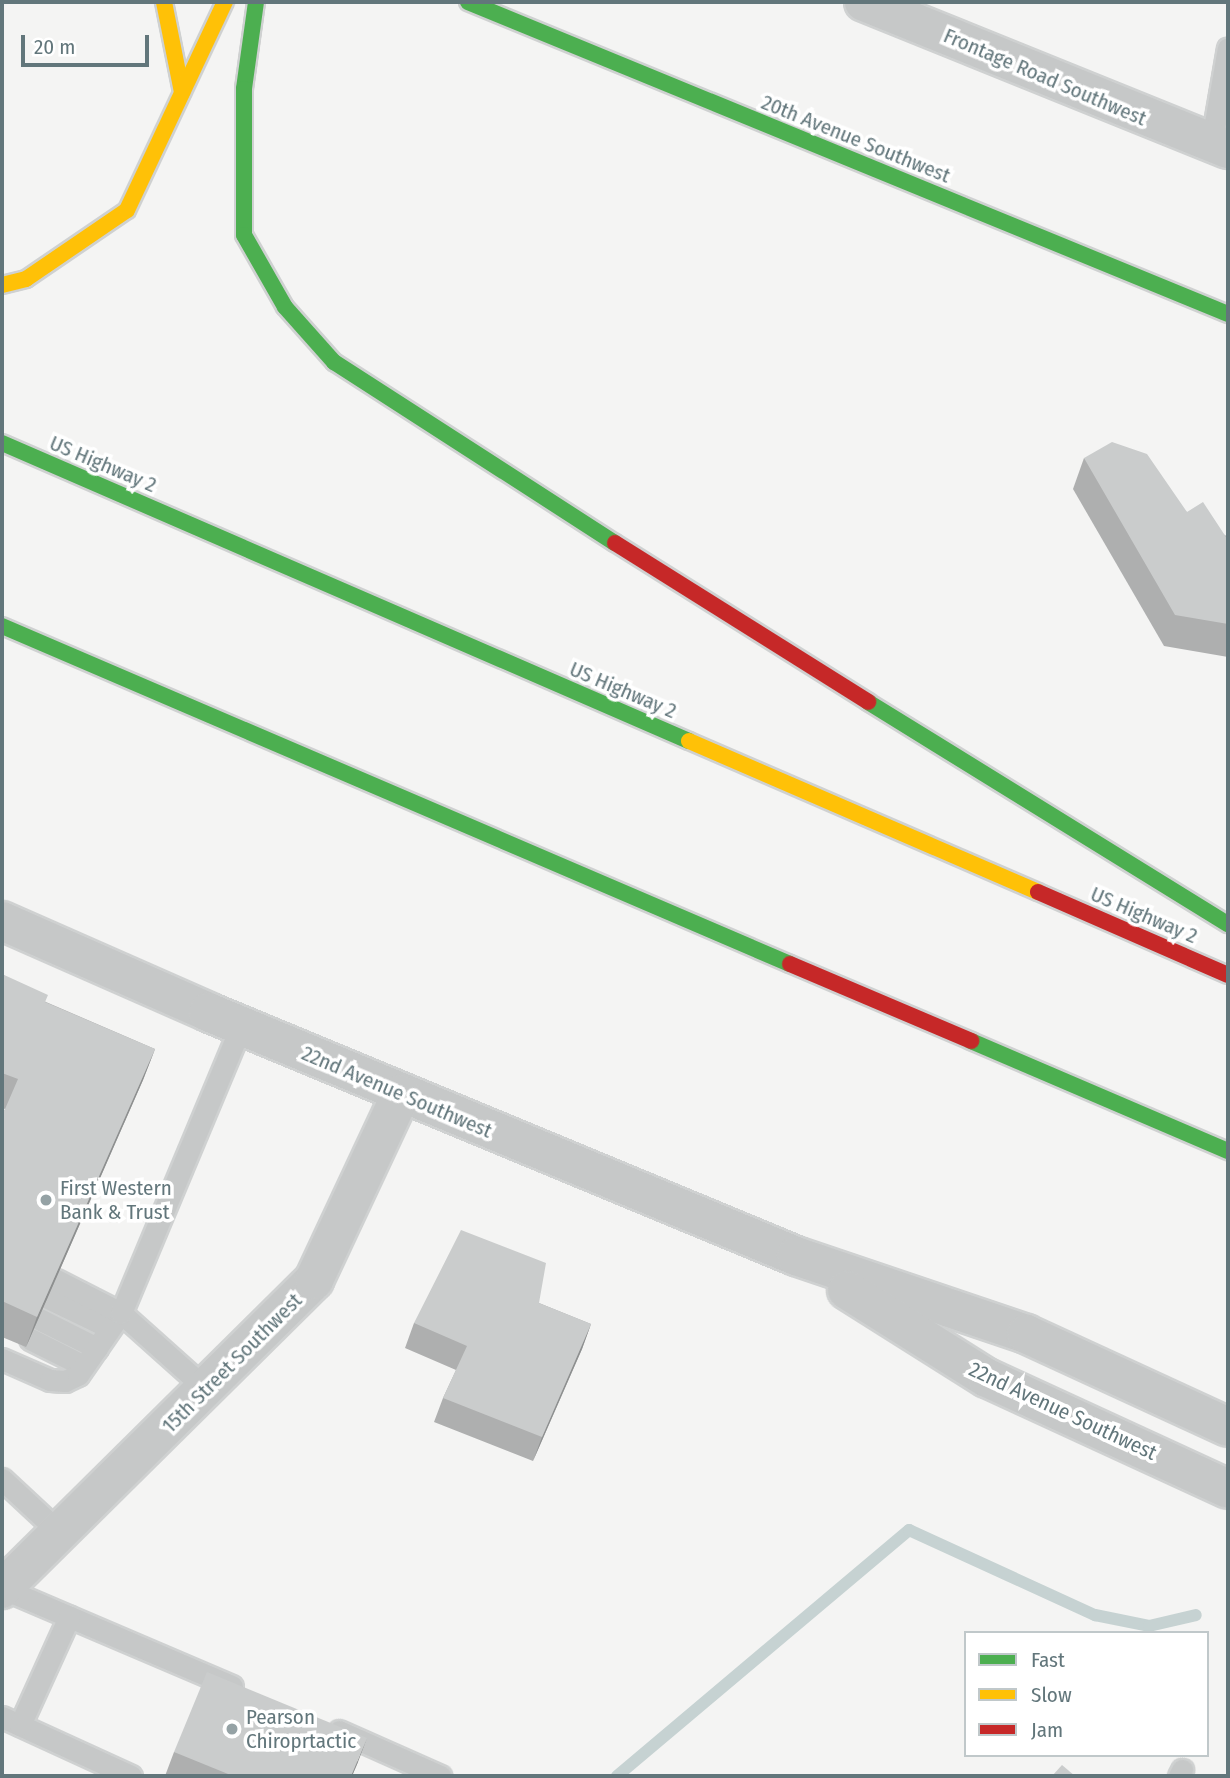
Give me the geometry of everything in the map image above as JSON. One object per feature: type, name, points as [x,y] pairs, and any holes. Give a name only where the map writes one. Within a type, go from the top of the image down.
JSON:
[{"type":"main road","points":[[164,2],[182,92]]},
{"type":"main road","points":[[2,285],[26,279],[127,210],[225,2]]},
{"type":"main road","points":[[256,2],[244,89],[244,235],[285,307],[334,362],[745,626],[1228,924]]},
{"type":"main road","name":"20th Avenue Southwest","points":[[468,2],[1228,314]]},
{"type":"main road","name":"US Highway 2","points":[[2,443],[1228,975]]},
{"type":"main road","points":[[2,626],[1228,1151]]},
{"type":"street","name":"Frontage Road Southwest","points":[[863,2],[1220,148]]},
{"type":"street","name":"22nd Avenue Southwest","points":[[2,921],[401,1094],[796,1256],[1026,1335],[1228,1427]]},
{"type":"street","name":"15th Street Southwest","points":[[2,1588],[314,1280],[401,1094]]},
{"type":"street","name":"22nd Avenue Southwest","points":[[796,1256],[987,1378],[1228,1489]]},
{"type":"lane","points":[[1220,148],[1228,48]]},
{"type":"lane","points":[[2,1359],[50,1380],[65,1381],[84,1366],[97,1348],[116,1320],[242,1026]]},
{"type":"lane","points":[[52,1289],[116,1320],[206,1389]]},
{"type":"lane","points":[[38,1319],[97,1348]]},
{"type":"lane","points":[[30,1339],[84,1366]]},
{"type":"lane","points":[[2,1479],[60,1533]]},
{"type":"lane","points":[[2,1588],[248,1693]]},
{"type":"lane","points":[[69,1617],[11,1721],[131,1776]]},
{"type":"lane","points":[[313,1720],[440,1776]]},
{"type":"building","points":[[1112,442],[1147,454],[1187,512],[1203,502],[1228,537],[1228,624],[1175,615],[1084,458]]},
{"type":"building","name":"First Western Bank & Trust","points":[[2,974],[48,995],[45,1002],[155,1049],[37,1317],[2,1301],[2,1116],[18,1079],[2,1073]]},
{"type":"building","points":[[461,1230],[546,1263],[539,1303],[591,1324],[542,1437],[443,1398],[467,1346],[414,1323]]},
{"type":"building","name":"Pearson Chiroprtactic","points":[[207,1672],[367,1738],[351,1776],[233,1776],[174,1752]]},
{"type":"building","points":[[1062,1765],[1075,1776],[1052,1776]]},
{"type":"waterway","points":[[617,1776],[909,1530],[1095,1615],[1149,1626],[1196,1615]]},
{"type":"traffic: fast","points":[[256,2],[244,89],[244,235],[285,307],[334,362],[615,543]]},
{"type":"traffic: fast","points":[[468,2],[1228,314]]},
{"type":"traffic: fast","points":[[2,443],[689,741]]},
{"type":"traffic: fast","points":[[2,626],[790,964]]},
{"type":"traffic: fast","points":[[868,702],[1228,924]]},
{"type":"traffic: fast","points":[[971,1041],[1228,1151]]},
{"type":"traffic: slow","points":[[164,2],[182,92]]},
{"type":"traffic: slow","points":[[2,285],[26,279],[127,210],[225,2]]},
{"type":"traffic: slow","points":[[689,741],[1038,892]]},
{"type":"traffic: jam","points":[[615,543],[868,702]]},
{"type":"traffic: jam","points":[[1038,892],[1228,975]]},
{"type":"traffic: jam","points":[[790,964],[971,1041]]},
{"type":"place","name":"First Western Bank & Trust","points":[[46,1200]]},
{"type":"place","name":"Pearson Chiroprtactic","points":[[232,1729]]}]
